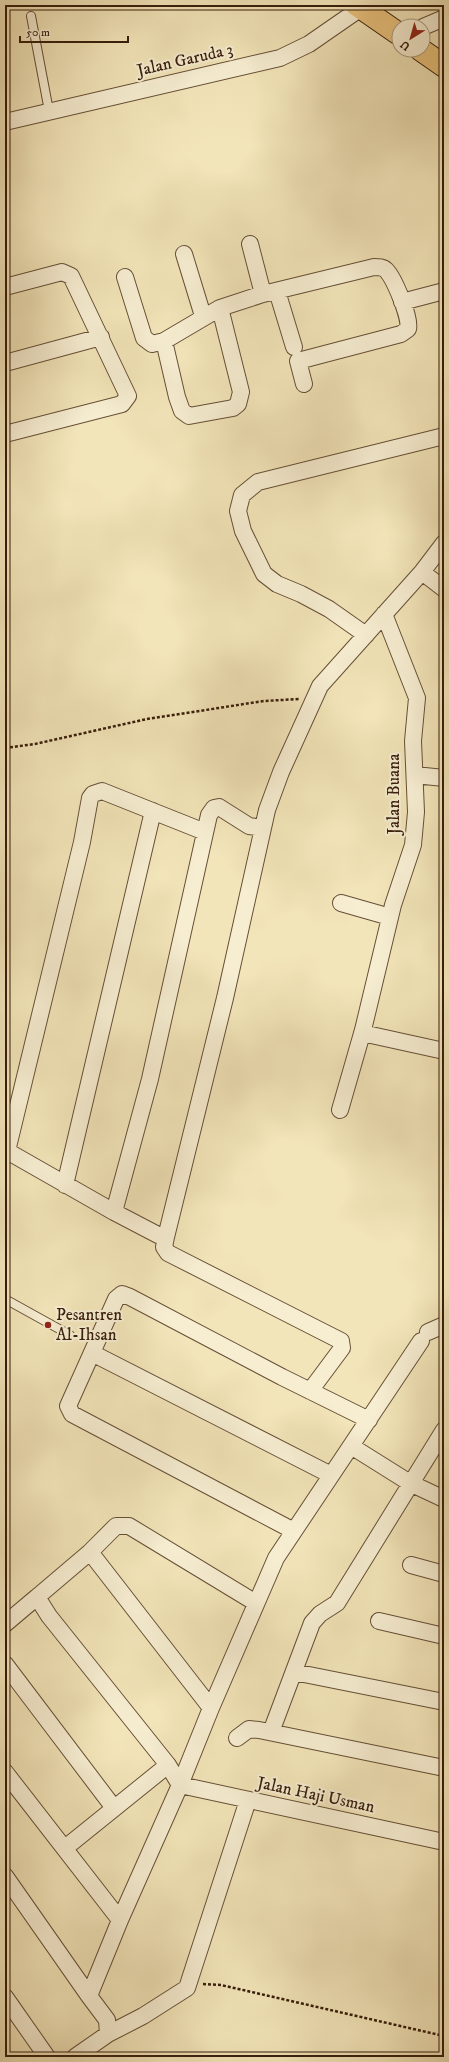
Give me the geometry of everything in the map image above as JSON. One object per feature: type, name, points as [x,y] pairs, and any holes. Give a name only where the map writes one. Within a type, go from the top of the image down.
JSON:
[{"type":"highway","points":[[359,7],[391,29]]},
{"type":"highway","points":[[431,57],[444,66]]},
{"type":"street","name":"Jalan Garuda 3","points":[[5,122],[280,58],[309,44],[359,7]]},
{"type":"street","points":[[431,24],[444,18]]},
{"type":"street","points":[[250,244],[294,347]]},
{"type":"street","points":[[184,254],[203,316]]},
{"type":"street","points":[[125,277],[144,338],[152,344],[164,340],[203,316],[220,308],[270,292],[380,267],[389,274],[402,302],[408,321],[408,329],[405,332],[298,361],[304,384]]},
{"type":"street","points":[[5,287],[62,272],[68,274],[73,279],[128,392],[125,402],[5,434]]},
{"type":"street","points":[[402,302],[444,291]]},
{"type":"street","points":[[164,340],[182,411],[189,416],[195,416],[233,408],[241,399],[242,392],[220,308]]},
{"type":"street","points":[[5,363],[101,337]]},
{"type":"street","points":[[366,635],[329,609],[301,594],[277,584],[264,574],[242,531],[238,511],[242,495],[258,482],[444,436]]},
{"type":"street","points":[[310,1391],[338,1356],[342,1348],[341,1341],[168,1253],[164,1247],[223,1005],[267,810],[281,772],[320,686],[422,572],[444,543]]},
{"type":"street","points":[[422,572],[444,589]]},
{"type":"street","name":"Jalan Buana","points":[[340,1110],[362,1033],[390,917],[412,845],[416,812],[413,741],[417,698],[384,614]]},
{"type":"street","points":[[415,775],[444,778]]},
{"type":"street","points":[[166,1237],[158,1235],[114,1212],[7,1151],[82,842],[90,798],[93,794],[102,792],[205,832]]},
{"type":"street","points":[[114,1212],[150,1079],[209,815],[214,808],[219,808],[250,826],[263,828]]},
{"type":"street","points":[[65,1185],[153,811]]},
{"type":"street","points":[[341,903],[390,917]]},
{"type":"street","points":[[362,1033],[444,1051]]},
{"type":"street","points":[[294,1532],[72,1414],[68,1406],[113,1304],[122,1294],[130,1297],[310,1391],[369,1420]]},
{"type":"street","points":[[89,1996],[120,1920],[180,1784],[276,1558],[425,1337],[444,1325]]},
{"type":"street","points":[[92,1353],[331,1476]]},
{"type":"street","points":[[271,1732],[312,1623],[320,1614],[337,1603],[444,1430]]},
{"type":"street","points":[[351,1446],[410,1483],[444,1499]]},
{"type":"street","points":[[5,1624],[90,1552],[116,1526],[129,1526],[256,1603]]},
{"type":"street","points":[[90,1552],[211,1708]]},
{"type":"street","points":[[411,1565],[444,1574]]},
{"type":"street","points":[[37,1597],[49,1616],[168,1765],[180,1784]]},
{"type":"street","points":[[379,1621],[444,1636]]},
{"type":"street","points":[[5,1664],[114,1808]]},
{"type":"street","points":[[294,1672],[444,1702]]},
{"type":"street","points":[[237,1738],[249,1729],[271,1732],[444,1768]]},
{"type":"street","points":[[65,1848],[168,1765]]},
{"type":"street","points":[[5,1772],[120,1920]]},
{"type":"street","name":"Jalan Haji Usman","points":[[180,1784],[248,1800],[443,1838]]},
{"type":"street","points":[[75,2057],[108,2034],[143,2016],[187,1988],[248,1800]]},
{"type":"street","points":[[5,1876],[107,2020],[108,2034]]},
{"type":"street","points":[[5,1997],[47,2057]]},
{"type":"lane","points":[[31,16],[49,111]]},
{"type":"lane","points":[[5,1299],[70,1335]]},
{"type":"path","points":[[5,748],[57,740],[147,719],[264,701],[315,699]]},
{"type":"path","points":[[187,1988],[199,1984],[221,1985],[444,2036]]},
{"type":"place","name":"Pesantren Al-Ihsan","points":[[48,1325]]}]
